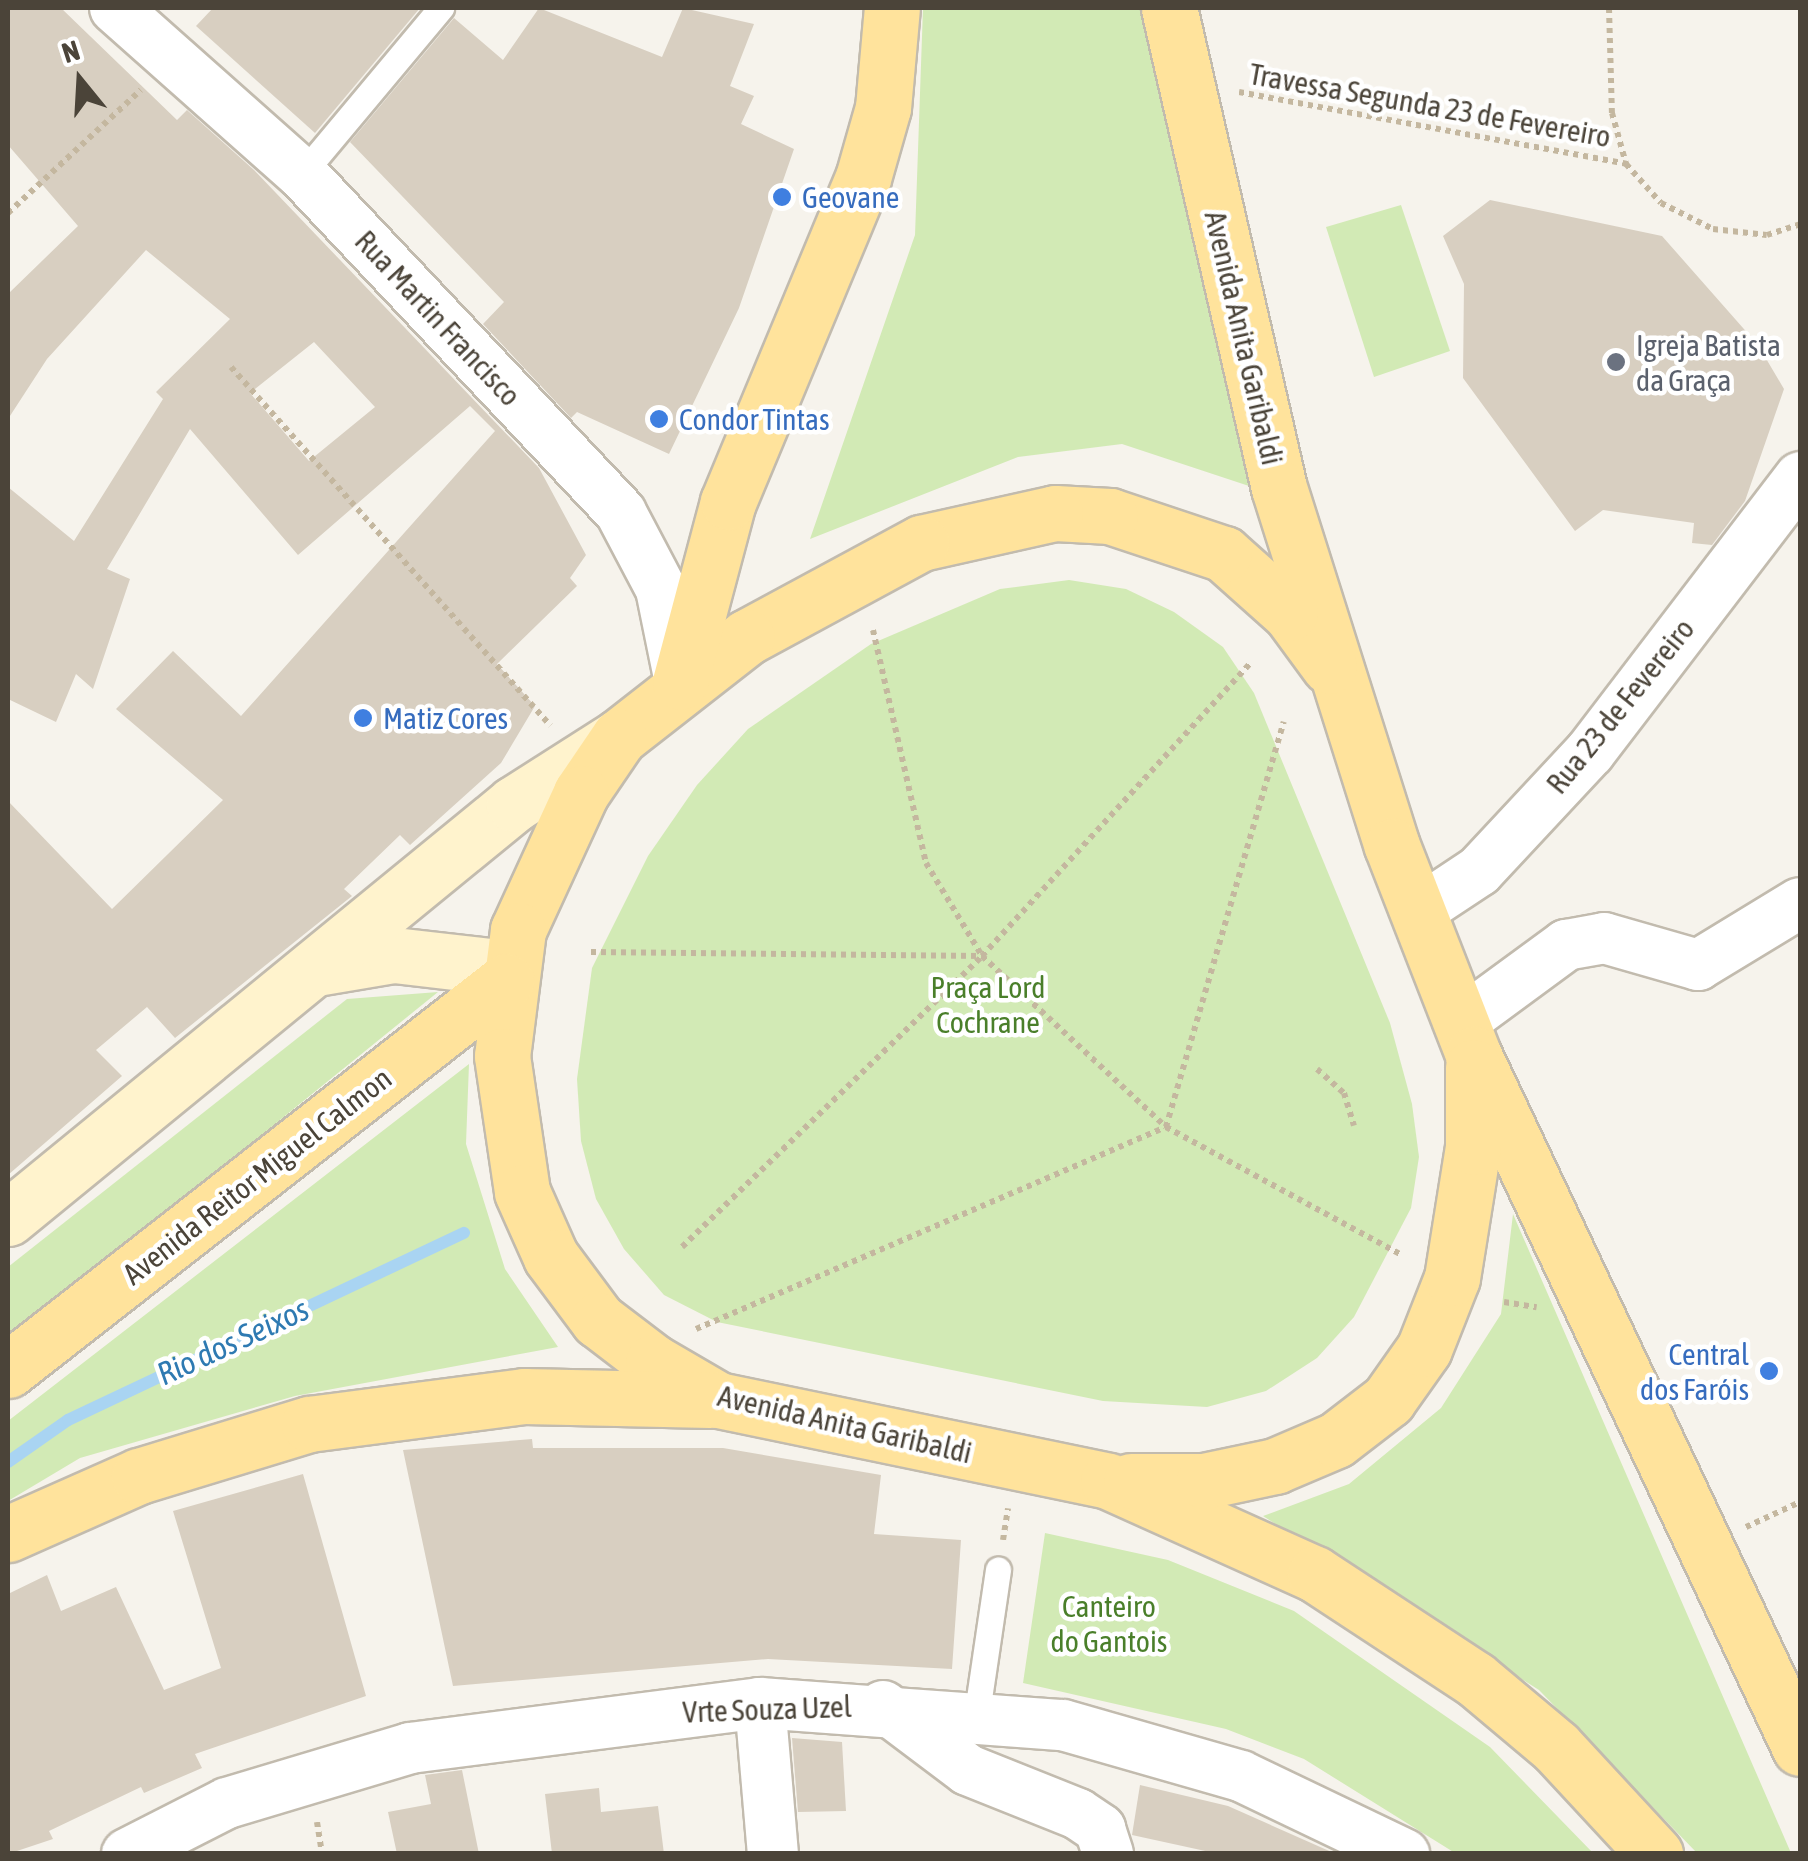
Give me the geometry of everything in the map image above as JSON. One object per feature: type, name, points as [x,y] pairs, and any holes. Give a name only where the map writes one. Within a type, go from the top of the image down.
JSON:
[{"type":"main road","points":[[680,682],[728,502],[863,178],[883,108],[892,8]]},
{"type":"main road","name":"Avenida Anita Garibaldi","points":[[1169,8],[1239,328],[1330,666],[1417,912],[1467,1038],[1709,1544],[1800,1748]]},
{"type":"main road","name":"Avenida Anita Garibaldi","points":[[1330,666],[1290,614],[1224,554],[1110,516],[1055,512],[989,521],[874,564],[680,682],[597,750],[550,855],[507,975],[506,1127],[551,1258],[598,1320],[718,1400],[1108,1482],[1314,1574],[1402,1626],[1556,1747],[1656,1854]]},
{"type":"main road","points":[[8,1218],[314,969],[597,750]]},
{"type":"main road","points":[[314,969],[394,955],[507,975]]},
{"type":"main road","name":"Avenida Reitor Miguel Calmon","points":[[8,1370],[507,975]]},
{"type":"main road","name":"Avenida Anita Garibaldi","points":[[1108,1482],[1204,1481],[1275,1466],[1336,1440],[1388,1400],[1424,1349],[1452,1278],[1473,1147],[1467,1038]]},
{"type":"main road","points":[[8,1534],[139,1476],[309,1424],[524,1396],[718,1400]]},
{"type":"street","name":"Rua Martin Francisco","points":[[115,8],[302,174],[621,513],[661,589],[680,682]]},
{"type":"street","name":"Rua 23 de Fevereiro","points":[[1417,912],[1479,870],[1590,752],[1800,477]]},
{"type":"street","points":[[1467,1038],[1566,945],[1604,938],[1698,965],[1800,903]]},
{"type":"street","points":[[760,1703],[772,1854]]},
{"type":"street","name":"Vrte Souza Uzel","points":[[127,1854],[226,1803],[410,1748],[760,1703],[977,1712],[1082,1730],[1242,1776],[1404,1854]]},
{"type":"street","points":[[883,1706],[968,1770],[1104,1841]]},
{"type":"lane","points":[[302,174],[442,8]]},
{"type":"lane","points":[[977,1712],[998,1570]]},
{"type":"path","points":[[1609,8],[1612,113],[1626,164],[1661,202],[1712,229],[1767,234],[1800,224]]},
{"type":"path","points":[[8,213],[172,62]]},
{"type":"path","name":"Travessa Segunda 23 de Fevereiro","points":[[1227,90],[1626,164]]},
{"type":"path","points":[[230,367],[542,712],[597,750]]},
{"type":"path","points":[[873,630],[926,863],[982,956],[1166,1127],[1402,1255]]},
{"type":"path","points":[[682,1247],[982,956],[1251,662]]},
{"type":"path","points":[[1166,1127],[1284,722]]},
{"type":"path","points":[[591,952],[982,956]]},
{"type":"path","points":[[1316,1069],[1344,1092],[1354,1125]]},
{"type":"path","points":[[696,1329],[1166,1127]]},
{"type":"path","points":[[1504,1302],[1546,1308]]},
{"type":"path","points":[[998,1570],[1015,1462]]},
{"type":"path","points":[[1709,1544],[1800,1502]]},
{"type":"green space","points":[[923,8],[1152,8],[1249,486],[1122,444],[1018,457],[810,539],[915,235]]},
{"type":"green space","points":[[1401,205],[1450,351],[1374,377],[1326,227]]},
{"type":"green space","name":"Praça Lord Cochrane","points":[[1069,580],[1126,589],[1174,612],[1223,647],[1254,693],[1390,1023],[1412,1104],[1419,1157],[1411,1208],[1354,1317],[1317,1358],[1266,1391],[1207,1407],[1103,1401],[717,1322],[664,1295],[624,1249],[596,1199],[581,1141],[577,1079],[592,968],[648,856],[697,785],[748,729],[871,644],[1000,589]]},
{"type":"green space","points":[[438,992],[8,1340],[8,1267],[347,999]]},
{"type":"green space","points":[[469,1064],[466,1144],[505,1269],[558,1347],[295,1396],[80,1458],[8,1501],[8,1421]]},
{"type":"green space","points":[[1513,1214],[1791,1853],[1697,1853],[1539,1690],[1263,1516],[1349,1484],[1441,1408],[1501,1314]]},
{"type":"green space","name":"Canteiro do Gantois","points":[[1045,1533],[1168,1560],[1294,1611],[1490,1747],[1593,1853],[1455,1853],[1304,1759],[1226,1729],[1023,1683]]},
{"type":"building","points":[[8,8],[61,8],[177,120],[187,110],[254,170],[539,468],[586,555],[570,578],[577,586],[497,664],[535,706],[501,763],[410,845],[400,835],[344,889],[352,896],[175,1038],[147,1007],[96,1050],[122,1076],[8,1175],[8,801],[112,909],[223,800],[116,709],[173,651],[241,716],[495,431],[470,406],[298,555],[190,429],[107,569],[130,579],[93,689],[76,674],[56,722],[8,699],[8,487],[74,541],[163,399],[156,392],[230,319],[146,250],[47,359],[8,419],[8,294],[78,226],[8,145]],"holes":[[[314,342],[375,407],[309,461],[250,393]]]},
{"type":"building","points":[[213,8],[420,8],[315,133],[196,26]]},
{"type":"building","points":[[539,8],[662,57],[683,8],[754,24],[730,86],[754,96],[741,124],[794,149],[739,308],[669,454],[577,412],[571,418],[483,324],[504,302],[350,142],[454,18],[503,60]]},
{"type":"building","name":"Igreja Batista da Graça","points":[[1490,200],[1662,236],[1758,345],[1784,389],[1745,501],[1712,545],[1692,543],[1694,523],[1603,510],[1575,531],[1463,378],[1464,284],[1443,236]]},
{"type":"building","points":[[532,1439],[533,1448],[723,1448],[881,1475],[874,1534],[961,1540],[952,1669],[768,1659],[453,1686],[403,1450]]},
{"type":"building","points":[[303,1474],[366,1696],[195,1754],[202,1768],[144,1793],[141,1787],[49,1831],[53,1839],[8,1854],[8,1594],[47,1575],[61,1611],[116,1587],[164,1690],[221,1668],[173,1511]]},
{"type":"building","points":[[792,1738],[842,1742],[846,1811],[798,1812]]},
{"type":"building","points":[[462,1770],[479,1854],[397,1854],[388,1812],[431,1804],[425,1775]]},
{"type":"building","points":[[1140,1785],[1228,1806],[1336,1854],[1219,1854],[1132,1835]]},
{"type":"building","points":[[599,1788],[601,1812],[658,1806],[664,1854],[552,1854],[545,1794]]},
{"type":"waterway","name":"Rio dos Seixos","points":[[8,1462],[68,1420],[464,1233]]},
{"type":"place","name":"Geovane","points":[[782,197]]},
{"type":"place","name":"Igreja Batista da Graça","points":[[1616,362]]},
{"type":"place","name":"Condor Tintas","points":[[659,419]]},
{"type":"place","name":"Matiz Cores","points":[[363,718]]},
{"type":"place","name":"Central dos Faróis","points":[[1769,1371]]}]
